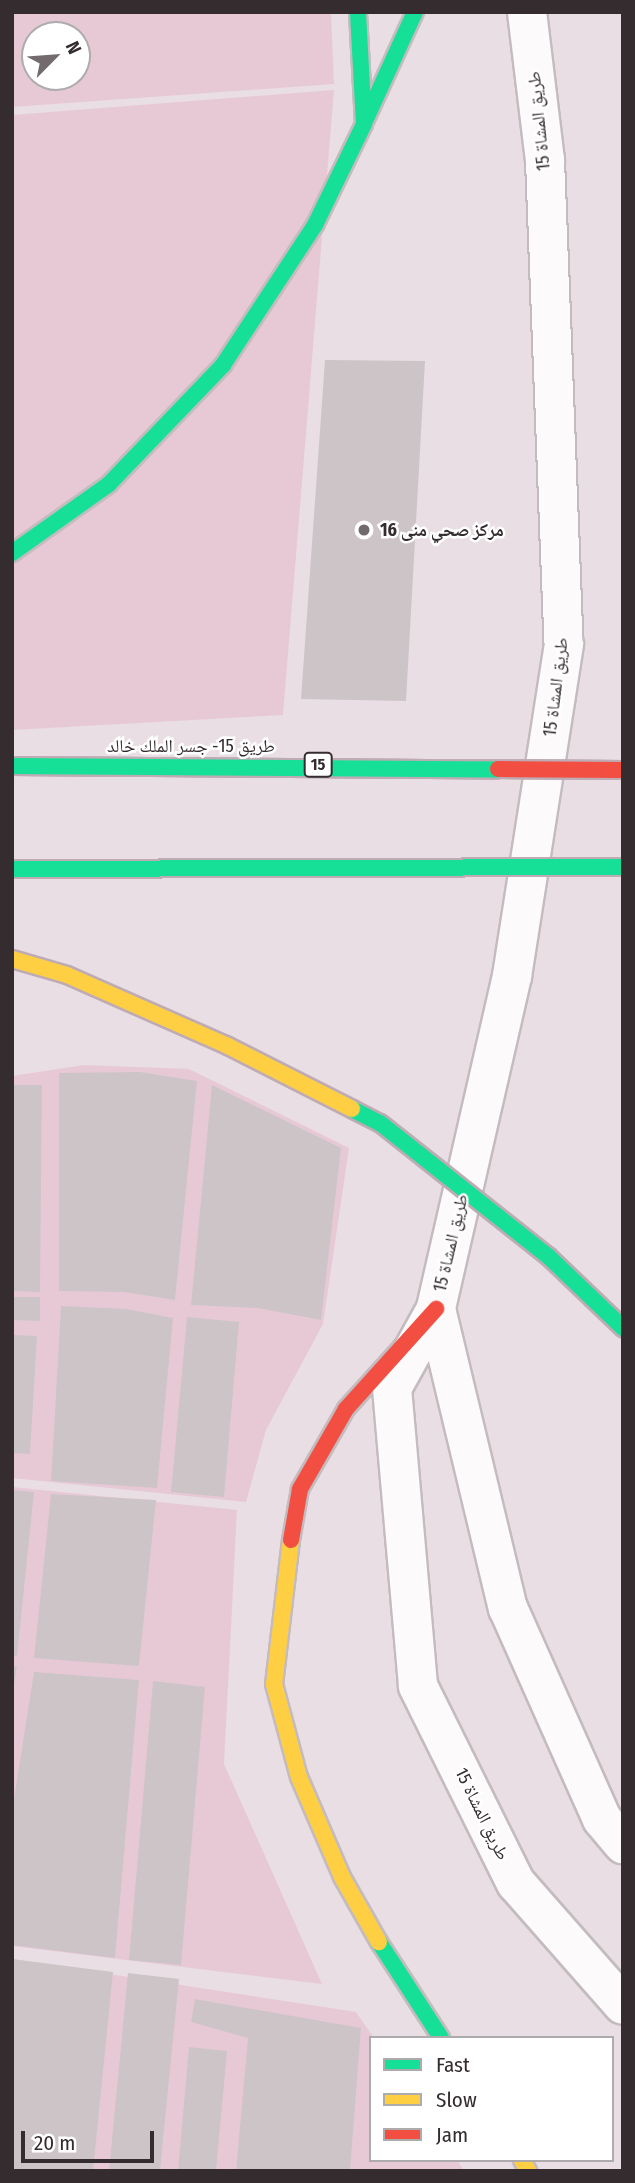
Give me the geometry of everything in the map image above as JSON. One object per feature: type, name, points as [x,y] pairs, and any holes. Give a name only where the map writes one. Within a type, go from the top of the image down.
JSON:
[{"type":"main road","points":[[358,12],[363,124]]},
{"type":"main road","points":[[12,553],[109,484],[223,365],[314,225],[415,12]]},
{"type":"main road","name":"طريق 15- جسر الملك خالد","points":[[12,766],[623,770]]},
{"type":"main road","points":[[12,869],[623,867]]},
{"type":"main road","points":[[12,959],[67,975],[216,1041],[380,1123],[549,1257],[623,1328]]},
{"type":"main road","points":[[436,1309],[346,1409],[300,1489],[285,1570],[274,1684],[299,1777],[342,1877],[409,1994],[439,2036]]},
{"type":"street","name":"طريق المشاة 15","points":[[527,12],[545,160],[564,644],[512,976],[436,1309],[392,1388],[418,1686],[516,1883],[623,2005]]},
{"type":"street","name":"طريق المشاة 15","points":[[436,1309],[508,1608],[602,1819],[623,1844]]},
{"type":"shaded area","points":[[12,12],[331,12],[334,84],[12,107]]},
{"type":"shaded area","points":[[334,90],[283,715],[12,730],[12,115]]},
{"type":"shaded area","points":[[84,1065],[189,1069],[349,1148],[323,1324],[266,1430],[246,1502],[12,1478],[12,1076]]},
{"type":"shaded area","points":[[12,1487],[237,1510],[224,1764],[322,1984],[12,1946]]},
{"type":"shaded area","points":[[12,1959],[356,2012],[373,2036],[369,2036],[369,2162],[458,2162],[464,2171],[12,2171]]},
{"type":"building","name":"مركز صحي منى 16","points":[[325,360],[425,361],[406,701],[301,699]]},
{"type":"building","points":[[140,1072],[197,1081],[175,1300],[124,1292],[59,1291],[59,1073]]},
{"type":"building","points":[[12,1085],[42,1085],[40,1292],[12,1291]]},
{"type":"building","points":[[212,1085],[341,1148],[321,1320],[258,1308],[191,1305]]},
{"type":"building","points":[[12,1297],[40,1297],[40,1321],[12,1320]]},
{"type":"building","points":[[61,1306],[126,1309],[173,1318],[157,1488],[51,1481]]},
{"type":"building","points":[[187,1317],[239,1322],[224,1497],[171,1492]]},
{"type":"building","points":[[12,1335],[37,1336],[30,1454],[12,1453]]},
{"type":"building","points":[[12,1490],[34,1492],[17,1656],[12,1655]]},
{"type":"building","points":[[51,1494],[156,1500],[139,1666],[34,1658]]},
{"type":"building","points":[[12,1666],[17,1667],[14,1685],[12,1685]]},
{"type":"building","points":[[34,1672],[139,1680],[115,1958],[12,1945],[12,1812]]},
{"type":"building","points":[[153,1681],[205,1687],[181,1965],[129,1960]]},
{"type":"building","points":[[12,1959],[113,1972],[93,2171],[12,2171]]},
{"type":"building","points":[[128,1973],[179,1979],[160,2171],[109,2171]]},
{"type":"building","points":[[195,1999],[361,2028],[350,2171],[236,2171],[248,2038],[191,2022]]},
{"type":"building","points":[[189,2047],[227,2051],[216,2171],[178,2171]]},
{"type":"traffic: fast","points":[[12,553],[109,484],[223,365],[315,225],[364,124],[358,12]]},
{"type":"traffic: fast","points":[[366,119],[415,12]]},
{"type":"traffic: fast","points":[[12,766],[498,769]]},
{"type":"traffic: fast","points":[[12,869],[623,867]]},
{"type":"traffic: fast","points":[[352,1109],[380,1123],[549,1257],[623,1328]]},
{"type":"traffic: fast","points":[[379,1942],[440,2036]]},
{"type":"traffic: slow","points":[[12,959],[67,975],[228,1046],[352,1109]]},
{"type":"traffic: slow","points":[[291,1540],[274,1684],[299,1777],[342,1877],[379,1942]]},
{"type":"traffic: slow","points":[[523,2162],[528,2171]]},
{"type":"traffic: jam","points":[[498,769],[623,770]]},
{"type":"traffic: jam","points":[[291,1540],[300,1489],[346,1409],[436,1309]]},
{"type":"place","name":"مركز صحي منى 16","points":[[364,530]]}]
